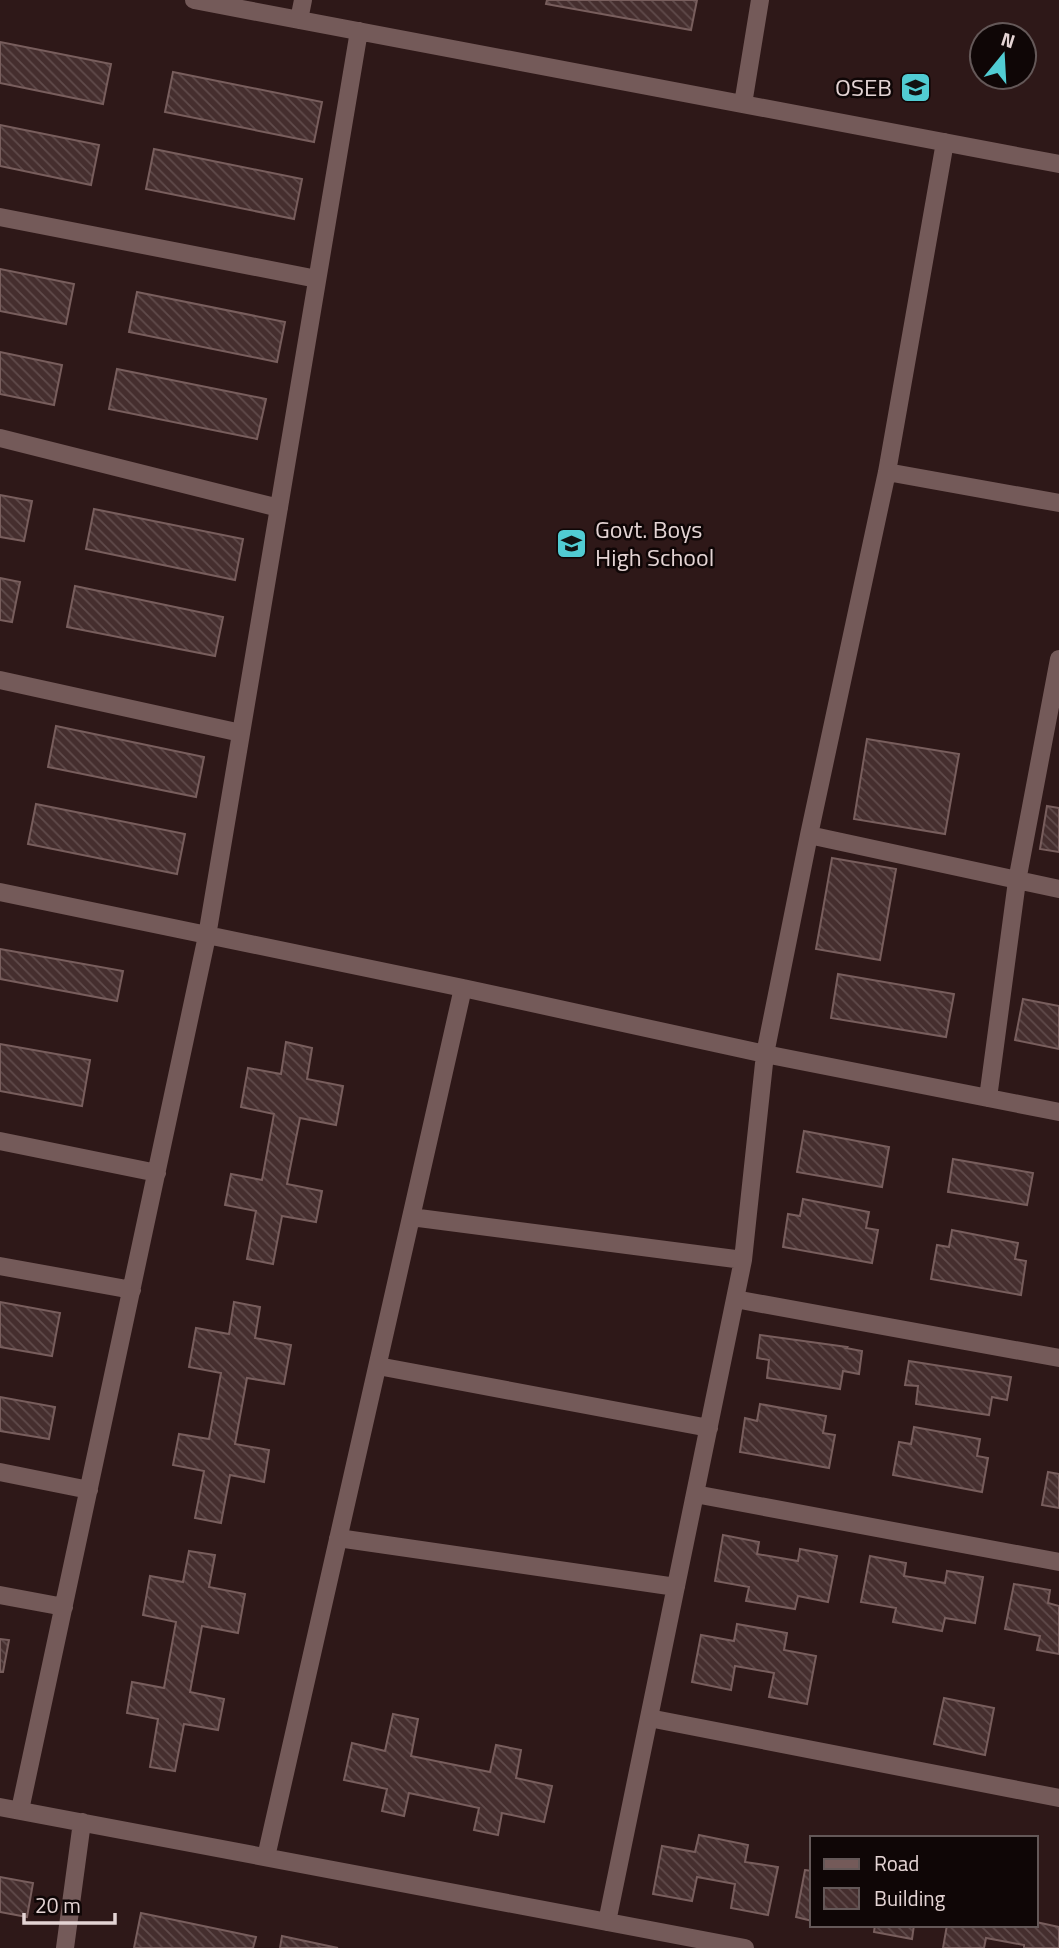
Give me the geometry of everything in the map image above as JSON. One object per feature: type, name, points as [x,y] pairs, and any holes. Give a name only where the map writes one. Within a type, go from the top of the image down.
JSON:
[{"type":"street","points":[[194,0],[1059,164]]},
{"type":"street","points":[[299,20],[303,0]]},
{"type":"street","points":[[743,104],[760,0]]},
{"type":"street","points":[[20,1810],[207,936],[359,32]]},
{"type":"street","points":[[607,1922],[743,1260],[765,1054],[887,472],[945,142]]},
{"type":"street","points":[[0,217],[317,279]]},
{"type":"street","points":[[0,438],[279,508]]},
{"type":"street","points":[[887,472],[1059,503]]},
{"type":"street","points":[[988,1098],[1017,881],[1057,688],[1059,659]]},
{"type":"street","points":[[0,680],[241,733]]},
{"type":"street","points":[[809,835],[1059,889]]},
{"type":"street","points":[[0,892],[765,1054],[1059,1112]]},
{"type":"street","points":[[266,1857],[463,988]]},
{"type":"street","points":[[0,1141],[157,1173]]},
{"type":"street","points":[[411,1217],[743,1260]]},
{"type":"street","points":[[0,1266],[132,1290]]},
{"type":"street","points":[[735,1299],[1059,1357]]},
{"type":"street","points":[[378,1366],[709,1427]]},
{"type":"street","points":[[0,1472],[89,1490]]},
{"type":"street","points":[[695,1494],[1059,1562]]},
{"type":"street","points":[[338,1538],[676,1587]]},
{"type":"street","points":[[0,1595],[64,1607]]},
{"type":"street","points":[[649,1718],[1059,1798]]},
{"type":"street","points":[[0,1807],[717,1945],[745,1948]]},
{"type":"street","points":[[65,1948],[82,1822]]},
{"type":"building","points":[[547,0],[697,0],[691,30],[546,4]]},
{"type":"building","points":[[0,42],[111,64],[103,104],[0,83]]},
{"type":"building","points":[[173,72],[322,102],[314,142],[165,112]]},
{"type":"building","points":[[0,125],[99,145],[91,185],[0,166]]},
{"type":"building","points":[[154,149],[302,179],[294,219],[146,189]]},
{"type":"building","points":[[0,269],[74,284],[66,324],[0,311]]},
{"type":"building","points":[[137,292],[285,322],[277,362],[129,332]]},
{"type":"building","points":[[0,352],[62,365],[54,405],[0,394]]},
{"type":"building","points":[[117,369],[266,399],[257,439],[109,409]]},
{"type":"building","points":[[0,495],[32,501],[24,541],[0,537]]},
{"type":"building","points":[[94,509],[243,539],[235,580],[86,549]]},
{"type":"building","points":[[0,578],[20,582],[12,622],[0,620]]},
{"type":"building","points":[[75,586],[223,617],[215,656],[67,627]]},
{"type":"building","points":[[56,726],[204,757],[196,797],[48,767]]},
{"type":"building","points":[[867,739],[959,754],[945,834],[854,819]]},
{"type":"building","points":[[36,804],[185,834],[177,874],[28,844]]},
{"type":"building","points":[[1047,806],[1059,808],[1059,852],[1040,849]]},
{"type":"building","points":[[832,858],[896,869],[880,960],[816,949]]},
{"type":"building","points":[[0,949],[123,971],[117,1001],[0,979]]},
{"type":"building","points":[[838,974],[954,994],[946,1037],[831,1018]]},
{"type":"building","points":[[1023,999],[1059,1006],[1059,1049],[1015,1040]]},
{"type":"building","points":[[286,1042],[312,1048],[307,1079],[343,1086],[336,1125],[300,1118],[287,1184],[322,1191],[316,1222],[282,1216],[273,1264],[247,1259],[256,1211],[225,1205],[231,1174],[262,1180],[274,1114],[241,1107],[248,1068],[281,1074]]},
{"type":"building","points":[[0,1044],[90,1060],[82,1106],[0,1091]]},
{"type":"building","points":[[804,1131],[889,1147],[882,1187],[797,1172]]},
{"type":"building","points":[[953,1159],[1033,1173],[1027,1205],[948,1192]]},
{"type":"building","points":[[803,1199],[869,1212],[866,1228],[878,1230],[872,1263],[783,1247],[788,1214],[800,1216]]},
{"type":"building","points":[[952,1230],[1018,1243],[1015,1259],[1026,1261],[1021,1295],[931,1279],[937,1245],[949,1247]]},
{"type":"building","points":[[0,1302],[60,1313],[52,1356],[0,1347]]},
{"type":"building","points":[[234,1302],[260,1307],[255,1338],[291,1345],[284,1384],[247,1378],[235,1444],[269,1450],[264,1482],[230,1475],[221,1523],[195,1518],[204,1471],[173,1465],[179,1434],[209,1439],[221,1373],[189,1367],[196,1328],[229,1334]]},
{"type":"building","points":[[760,1335],[862,1351],[859,1374],[843,1371],[840,1389],[767,1378],[769,1360],[757,1358]]},
{"type":"building","points":[[909,1361],[1011,1377],[1007,1400],[992,1397],[989,1415],[916,1404],[918,1386],[905,1385]]},
{"type":"building","points":[[0,1397],[55,1407],[49,1439],[0,1431]]},
{"type":"building","points":[[760,1404],[826,1416],[823,1433],[835,1435],[829,1468],[740,1452],[745,1418],[757,1421]]},
{"type":"building","points":[[914,1427],[980,1439],[977,1456],[988,1458],[982,1492],[893,1475],[899,1442],[911,1444]]},
{"type":"building","points":[[1048,1472],[1059,1474],[1059,1508],[1042,1505]]},
{"type":"building","points":[[723,1535],[759,1542],[757,1554],[798,1561],[800,1549],[837,1556],[828,1602],[798,1596],[795,1609],[746,1601],[749,1587],[715,1581]]},
{"type":"building","points":[[189,1551],[215,1555],[209,1587],[245,1594],[238,1633],[202,1626],[190,1692],[224,1699],[218,1730],[184,1724],[175,1771],[150,1767],[158,1719],[127,1713],[132,1682],[164,1688],[176,1622],[143,1615],[150,1576],[183,1582]]},
{"type":"building","points":[[870,1556],[906,1563],[904,1576],[945,1583],[947,1571],[983,1577],[975,1623],[945,1618],[942,1631],[893,1622],[896,1608],[861,1602]]},
{"type":"building","points":[[1014,1584],[1050,1590],[1048,1603],[1059,1606],[1059,1654],[1037,1650],[1040,1636],[1005,1629]]},
{"type":"building","points":[[737,1624],[787,1633],[784,1650],[816,1656],[807,1704],[769,1697],[774,1673],[735,1666],[731,1690],[692,1682],[701,1635],[734,1641]]},
{"type":"building","points":[[0,1639],[9,1640],[3,1672],[0,1672]]},
{"type":"building","points":[[944,1698],[994,1708],[985,1755],[934,1744]]},
{"type":"building","points":[[393,1714],[418,1719],[411,1756],[490,1772],[496,1745],[521,1750],[516,1778],[552,1786],[544,1822],[502,1813],[498,1835],[474,1830],[479,1808],[409,1793],[404,1816],[382,1811],[387,1789],[344,1780],[352,1743],[385,1751]]},
{"type":"building","points":[[699,1835],[748,1845],[745,1862],[778,1867],[768,1915],[731,1908],[735,1884],[697,1877],[692,1901],[653,1894],[662,1846],[695,1852]]},
{"type":"building","points":[[805,1870],[810,1871],[810,1920],[796,1917]]},
{"type":"building","points":[[0,1877],[33,1883],[27,1917],[0,1912]]},
{"type":"building","points":[[141,1913],[256,1937],[253,1948],[134,1948]]},
{"type":"building","points":[[1038,1922],[1059,1927],[1059,1948],[1024,1948],[1024,1945],[986,1938],[984,1948],[943,1948],[947,1927],[1038,1927]]},
{"type":"building","points":[[875,1927],[914,1927],[912,1939],[874,1932]]},
{"type":"building","points":[[282,1936],[338,1948],[280,1948]]},
{"type":"place","name":"OSEB","points":[[915,87]]},
{"type":"place","name":"Govt. Boys High School","points":[[572,543]]}]
